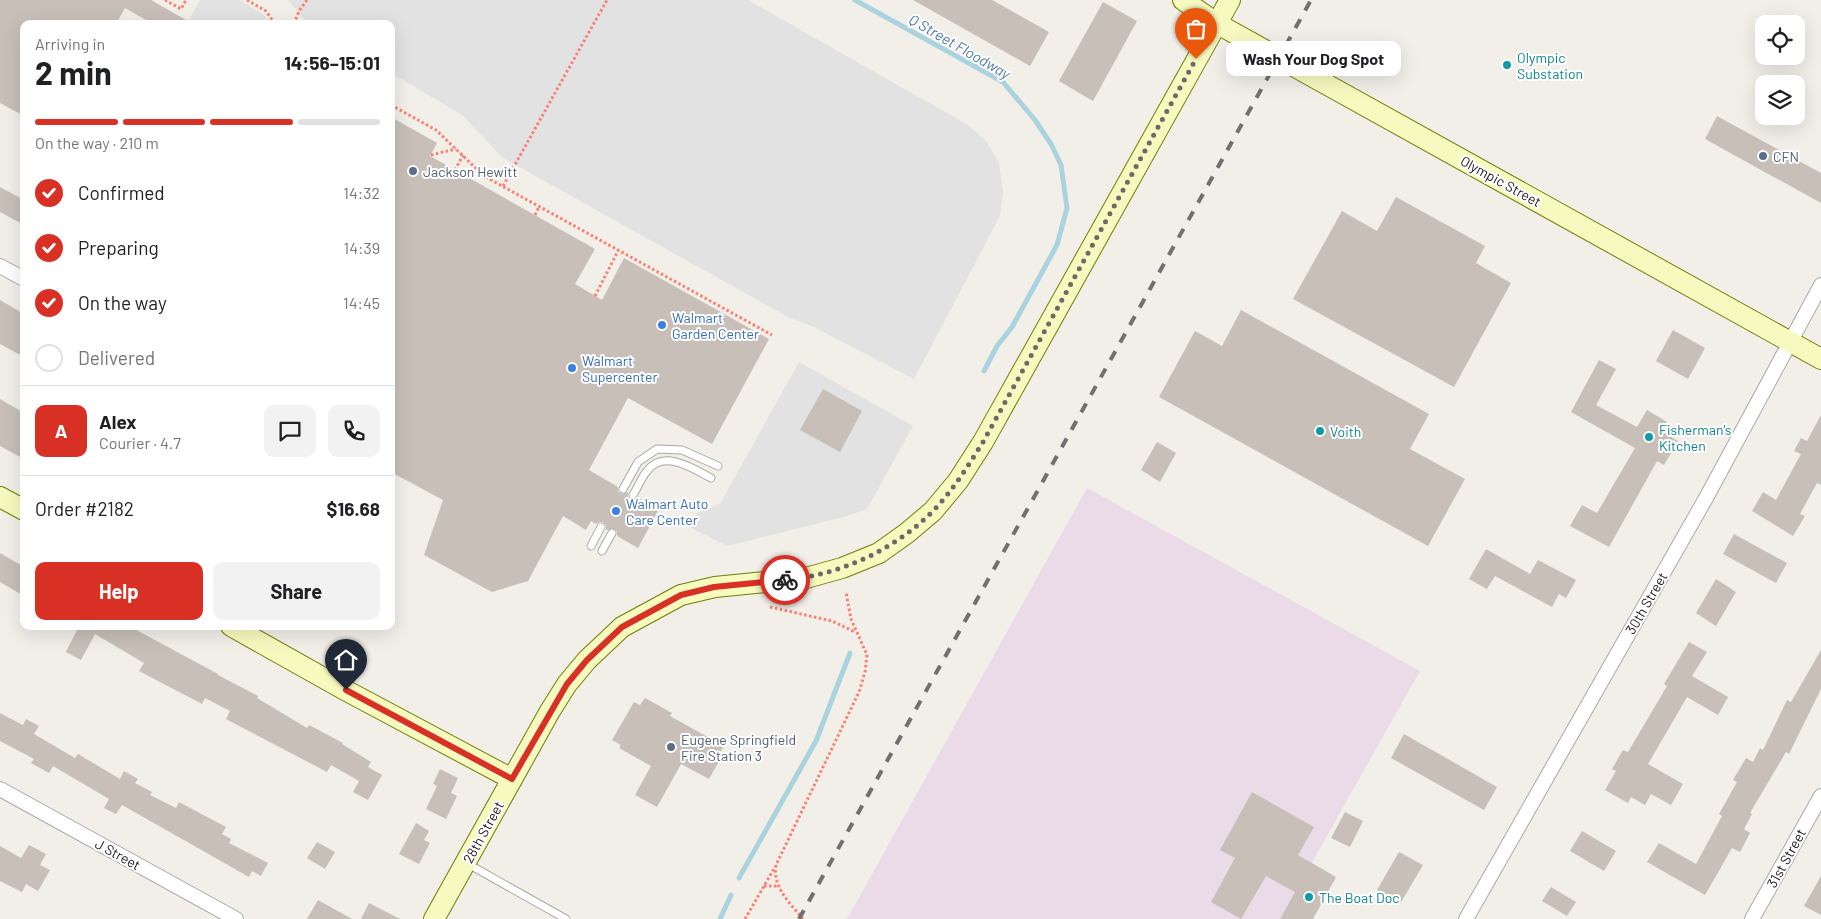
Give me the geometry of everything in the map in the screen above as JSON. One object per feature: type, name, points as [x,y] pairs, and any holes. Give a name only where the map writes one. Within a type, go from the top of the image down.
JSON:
[{"type":"main road","name":"Olympic Street","points":[[1183,0],[1216,23],[1821,359]]},
{"type":"main road","name":"28th Street","points":[[434,919],[567,684],[587,660],[622,627],[681,595],[714,587],[806,578],[842,568],[878,553],[933,511],[958,481],[983,442],[1230,0]]},
{"type":"main road","points":[[0,497],[20,508]]},
{"type":"main road","points":[[238,630],[512,779]]},
{"type":"street","points":[[0,266],[20,277]]},
{"type":"street","name":"30th Street","points":[[1466,919],[1706,498],[1821,285]]},
{"type":"street","name":"J Street","points":[[0,789],[236,919]]},
{"type":"street","name":"31st Street","points":[[1752,919],[1821,796]]},
{"type":"lane","points":[[623,489],[638,462],[657,449],[682,450],[718,466]]},
{"type":"lane","points":[[633,495],[647,470],[661,461],[679,462],[711,478]]},
{"type":"lane","points":[[591,546],[601,527]]},
{"type":"lane","points":[[602,551],[612,533]]},
{"type":"lane","points":[[466,862],[566,919]]},
{"type":"path","points":[[165,0],[181,9],[186,0]]},
{"type":"path","points":[[247,0],[266,11],[272,20]]},
{"type":"path","points":[[296,20],[307,0]]},
{"type":"path","points":[[503,186],[608,0]]},
{"type":"path","points":[[395,107],[436,130],[484,176],[772,335]]},
{"type":"path","points":[[430,154],[456,149]]},
{"type":"path","points":[[455,170],[463,155]]},
{"type":"path","points":[[535,215],[539,207]]},
{"type":"path","points":[[595,296],[618,251]]},
{"type":"path","points":[[745,919],[776,865],[859,692],[865,672],[867,655],[851,619],[846,592]]},
{"type":"path","points":[[770,607],[832,621],[856,632]]},
{"type":"path","points":[[776,865],[774,874],[778,886],[803,919]]},
{"type":"path","points":[[764,886],[778,886]]},
{"type":"shaded area","points":[[200,0],[240,0],[265,16],[266,20],[189,20]]},
{"type":"shaded area","points":[[288,0],[748,0],[968,125],[986,141],[999,163],[1003,191],[1000,216],[914,379],[814,327],[788,317],[503,158],[462,115],[395,75],[395,20],[306,20]]},
{"type":"shaded area","points":[[799,362],[913,426],[867,509],[847,516],[727,546],[689,527],[697,513],[720,504]]},
{"type":"shaded area","points":[[1087,488],[1420,671],[1280,919],[847,919]]},
{"type":"building","points":[[0,0],[151,0],[186,20],[146,20],[125,8],[118,20],[20,20],[20,114],[0,103]]},
{"type":"building","points":[[913,0],[992,0],[1049,32],[1030,66]]},
{"type":"building","points":[[1103,2],[1137,21],[1093,101],[1059,81]]},
{"type":"building","name":"CFN","points":[[1717,116],[1821,173],[1821,203],[1705,139]]},
{"type":"building","name":"Walmart Supercenter","points":[[395,119],[437,143],[430,156],[595,249],[575,284],[602,300],[624,258],[769,339],[712,444],[628,398],[589,470],[618,487],[618,491],[621,494],[628,492],[628,497],[631,500],[638,498],[659,509],[638,548],[617,536],[615,529],[606,530],[606,525],[603,522],[596,524],[591,521],[586,530],[563,516],[528,581],[492,592],[424,555],[443,500],[395,474]]},
{"type":"building","points":[[0,187],[20,198],[20,223],[0,212]]},
{"type":"building","points":[[1396,197],[1485,246],[1476,263],[1511,283],[1454,387],[1293,299],[1342,211],[1377,231]]},
{"type":"building","points":[[0,300],[20,312],[20,355],[0,344]]},
{"type":"building","name":"Voith","points":[[1241,310],[1429,414],[1410,449],[1465,479],[1428,546],[1159,397],[1195,331],[1222,346]]},
{"type":"building","points":[[1673,330],[1705,348],[1688,379],[1656,361]]},
{"type":"building","points":[[1599,360],[1616,369],[1596,405],[1637,427],[1647,410],[1667,422],[1661,431],[1678,441],[1664,465],[1657,461],[1609,547],[1570,526],[1582,505],[1597,513],[1635,448],[1571,412]]},
{"type":"building","points":[[823,389],[862,411],[840,452],[800,430]]},
{"type":"building","points":[[0,399],[20,411],[20,457],[0,446]]},
{"type":"building","points":[[1821,415],[1821,485],[1817,483],[1800,514],[1805,516],[1793,536],[1752,511],[1763,492],[1776,500],[1801,454],[1794,451],[1801,438],[1807,441]]},
{"type":"building","points":[[1157,442],[1176,453],[1160,482],[1141,470]]},
{"type":"building","points":[[1734,534],[1787,563],[1776,583],[1723,554]]},
{"type":"building","points":[[1486,549],[1530,574],[1538,560],[1576,580],[1566,598],[1559,594],[1552,607],[1495,576],[1487,589],[1469,579]]},
{"type":"building","points":[[0,553],[20,565],[20,594],[0,582]]},
{"type":"building","points":[[1716,579],[1736,592],[1716,626],[1696,613]]},
{"type":"building","points":[[77,630],[136,630],[258,696],[257,698],[307,728],[309,725],[343,743],[371,762],[368,767],[382,775],[368,800],[353,792],[359,781],[331,765],[327,772],[226,719],[230,711],[205,698],[202,704],[139,671],[144,663],[95,634],[81,660],[66,652]]},
{"type":"building","points":[[1689,642],[1707,652],[1692,676],[1728,697],[1718,715],[1687,697],[1648,764],[1683,784],[1671,805],[1651,794],[1645,805],[1631,797],[1628,803],[1605,790],[1616,771],[1612,769],[1623,750],[1628,752],[1667,686],[1664,684]]},
{"type":"building","points":[[1821,650],[1821,689],[1789,754],[1786,752],[1750,813],[1752,814],[1744,829],[1750,833],[1740,852],[1732,848],[1705,895],[1647,862],[1659,843],[1696,864],[1722,816],[1719,814],[1737,782],[1733,780],[1746,758],[1753,762],[1760,748],[1763,750],[1787,700],[1791,702]]},
{"type":"building","name":"Eugene Springfield Fire Station 3","points":[[645,698],[672,713],[670,716],[724,746],[719,754],[722,756],[709,779],[681,764],[657,807],[635,795],[651,766],[619,748],[621,745],[612,740],[634,702],[640,705]]},
{"type":"building","points":[[0,713],[23,725],[26,719],[39,726],[34,734],[75,758],[78,754],[120,779],[124,771],[138,779],[135,783],[152,792],[150,795],[176,808],[179,802],[226,827],[222,834],[231,839],[229,843],[268,863],[261,876],[252,871],[249,877],[122,805],[116,814],[104,808],[109,799],[53,766],[49,773],[31,763],[34,759],[0,741]]},
{"type":"building","points":[[1404,734],[1497,787],[1484,810],[1391,758]]},
{"type":"building","points":[[440,769],[458,778],[451,793],[457,796],[446,819],[426,809],[437,786],[433,784]]},
{"type":"building","points":[[1252,792],[1314,827],[1298,855],[1336,877],[1313,919],[1280,919],[1295,892],[1266,876],[1241,919],[1211,902],[1235,858],[1220,850]]},
{"type":"building","points":[[1345,812],[1363,821],[1350,847],[1331,838]]},
{"type":"building","points":[[416,823],[429,831],[424,840],[430,843],[419,864],[399,854]]},
{"type":"building","points":[[1582,831],[1616,851],[1604,871],[1570,851]]},
{"type":"building","points":[[317,842],[335,852],[325,869],[307,858]]},
{"type":"building","points":[[29,845],[46,854],[40,865],[50,870],[38,891],[26,884],[22,892],[0,881],[0,846],[21,858]]},
{"type":"building","points":[[1399,852],[1423,865],[1400,904],[1377,890]]},
{"type":"building","points":[[1821,876],[1821,915],[1804,906]]},
{"type":"building","points":[[1551,887],[1576,902],[1567,916],[1542,901]]},
{"type":"building","points":[[318,900],[352,919],[307,919]]},
{"type":"building","points":[[369,903],[400,919],[361,919]]},
{"type":"waterway","name":"Q Street Floodway","points":[[855,0],[1003,82],[1035,120],[1051,144],[1061,165],[1067,208],[1057,245],[1012,327],[997,346],[984,371]]},
{"type":"waterway","name":"Q Street Floodway","points":[[739,878],[816,741],[850,653]]},
{"type":"waterway","name":"Q Street Floodway","points":[[720,919],[731,895]]},
{"type":"railway","points":[[799,919],[1311,0]]},
{"type":"way so far","points":[[785,580],[806,578],[842,568],[878,553],[933,511],[958,481],[983,442],[1196,59]]},
{"type":"place","name":"Wash Your Dog Spot","points":[[1196,59]]},
{"type":"place","name":"Olympic Substation","points":[[1507,65]]},
{"type":"place","name":"CFN","points":[[1763,156]]},
{"type":"place","name":"Jackson Hewitt","points":[[413,171]]},
{"type":"place","name":"Walmart Garden Center","points":[[662,325]]},
{"type":"place","name":"Walmart Supercenter","points":[[572,368]]},
{"type":"place","name":"Voith","points":[[1320,431]]},
{"type":"place","name":"Fisherman’s Kitchen","points":[[1649,437]]},
{"type":"place","name":"Walmart Auto Care Center","points":[[616,511]]},
{"type":"place","name":"Eugene Springfield Fire Station 3","points":[[671,747]]},
{"type":"place","name":"The Boat Doc","points":[[1309,897]]},
{"type":"route","points":[[346,690],[512,779],[567,684],[587,660],[622,627],[681,595],[714,587],[785,580]]}]
